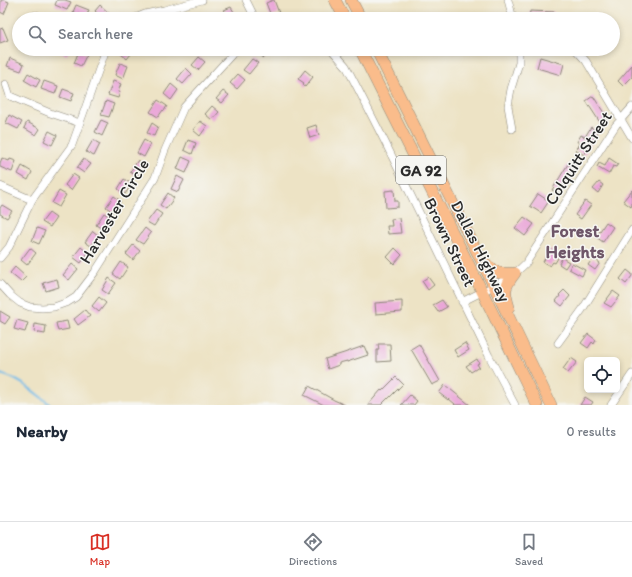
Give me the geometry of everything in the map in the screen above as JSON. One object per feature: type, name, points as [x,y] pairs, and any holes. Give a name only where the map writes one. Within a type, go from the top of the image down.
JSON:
[{"type":"main road","points":[[335,0],[341,12]]},
{"type":"main road","points":[[351,0],[357,12]]},
{"type":"main road","name":"Dallas Highway","points":[[364,56],[482,291],[536,405]]},
{"type":"main road","name":"Dallas Highway","points":[[379,56],[494,286],[551,405]]},
{"type":"main road","points":[[479,257],[495,272],[503,274],[514,273]]},
{"type":"main road","points":[[514,273],[509,280],[505,294],[516,333]]},
{"type":"street","points":[[154,12],[202,0]]},
{"type":"street","points":[[246,0],[251,12]]},
{"type":"street","points":[[508,0],[511,12]]},
{"type":"street","points":[[0,258],[9,247],[32,200],[72,145],[104,56]]},
{"type":"street","name":"Harvester Circle","points":[[0,284],[20,303],[30,307],[54,307],[68,302],[76,296],[96,272],[155,178],[165,150],[184,107],[231,56]]},
{"type":"street","name":"Brown Street","points":[[337,56],[343,62],[358,89],[385,142],[462,302],[515,405]]},
{"type":"street","points":[[512,129],[508,106],[511,89],[519,63],[519,56]]},
{"type":"street","points":[[581,56],[586,61],[632,138]]},
{"type":"street","points":[[6,84],[10,96],[50,113],[80,123]]},
{"type":"street","name":"Colquitt Street","points":[[482,291],[494,286],[526,263],[620,120],[632,107]]},
{"type":"street","points":[[0,186],[32,200]]},
{"type":"street","points":[[558,343],[582,310],[632,230]]},
{"type":"street","name":"Brown Street","points":[[462,302],[482,291]]},
{"type":"street","points":[[611,405],[632,374]]},
{"type":"building","points":[[1,0],[9,2],[4,14],[0,12]]},
{"type":"building","points":[[57,0],[71,2],[67,10],[55,5]]},
{"type":"building","points":[[274,0],[279,12],[269,12],[266,3]]},
{"type":"building","points":[[76,5],[89,10],[88,12],[73,12]]},
{"type":"building","points":[[100,5],[108,12],[96,12],[95,11]]},
{"type":"building","points":[[231,7],[234,12],[225,12],[224,10]]},
{"type":"building","points":[[530,11],[554,12],[530,12]]},
{"type":"building","points":[[3,28],[8,40],[0,43],[0,29]]},
{"type":"building","points":[[77,56],[86,56],[81,66],[74,63]]},
{"type":"building","points":[[199,57],[205,62],[198,70],[192,65]]},
{"type":"building","points":[[540,57],[564,64],[561,75],[537,68]]},
{"type":"building","points":[[10,58],[24,64],[21,71],[7,66]]},
{"type":"building","points":[[252,59],[258,63],[249,74],[243,70]]},
{"type":"building","points":[[120,63],[128,66],[123,79],[115,75]]},
{"type":"building","points":[[632,65],[632,77],[623,86],[618,81]]},
{"type":"building","points":[[186,68],[192,74],[183,84],[177,79]]},
{"type":"building","points":[[305,70],[313,77],[305,87],[303,84],[304,83],[298,79]]},
{"type":"building","points":[[28,73],[40,80],[36,87],[24,80]]},
{"type":"building","points":[[238,74],[245,80],[237,89],[230,83]]},
{"type":"building","points":[[44,81],[58,86],[55,94],[41,89]]},
{"type":"building","points":[[113,81],[121,84],[118,92],[120,92],[118,98],[108,95]]},
{"type":"building","points":[[171,84],[178,90],[171,100],[164,94]]},
{"type":"building","points":[[63,89],[74,93],[71,101],[60,97]]},
{"type":"building","points":[[223,91],[229,95],[222,103],[216,99]]},
{"type":"building","points":[[593,96],[608,119],[601,124],[586,101]]},
{"type":"building","points":[[158,100],[167,106],[158,117],[150,112]]},
{"type":"building","points":[[106,101],[114,104],[109,117],[101,115]]},
{"type":"building","points":[[212,106],[219,112],[212,120],[205,114]]},
{"type":"building","points":[[9,115],[22,122],[18,129],[6,123]]},
{"type":"building","points":[[101,120],[108,123],[102,136],[95,132]]},
{"type":"building","points":[[200,121],[207,126],[200,136],[193,130]]},
{"type":"building","points":[[27,122],[40,129],[36,135],[24,128]]},
{"type":"building","points":[[152,123],[158,127],[154,136],[147,133]]},
{"type":"building","points":[[316,125],[319,135],[310,138],[307,128]]},
{"type":"building","points":[[591,127],[598,132],[584,155],[576,150],[580,144],[577,142],[581,135],[585,137]]},
{"type":"building","points":[[49,131],[57,135],[52,145],[44,141]]},
{"type":"building","points":[[93,140],[100,144],[94,156],[86,152]]},
{"type":"building","points":[[144,140],[151,144],[144,157],[137,153]]},
{"type":"building","points":[[188,140],[196,143],[192,154],[184,150]]},
{"type":"building","points":[[182,157],[191,161],[186,173],[177,169]]},
{"type":"building","points":[[2,158],[9,161],[10,159],[16,161],[12,172],[0,167]]},
{"type":"building","points":[[609,158],[618,164],[616,167],[613,166],[609,174],[597,167],[599,163],[605,166]]},
{"type":"building","points":[[83,159],[91,164],[84,173],[77,168]]},
{"type":"building","points":[[138,160],[145,165],[137,176],[130,172]]},
{"type":"building","points":[[568,164],[575,168],[559,194],[552,190]]},
{"type":"building","points":[[22,166],[32,172],[28,180],[18,174]]},
{"type":"building","points":[[73,174],[79,178],[71,190],[65,185]]},
{"type":"building","points":[[177,176],[184,180],[178,192],[171,189]]},
{"type":"building","points":[[124,179],[132,184],[125,194],[118,189]]},
{"type":"building","points":[[599,182],[603,185],[598,193],[593,189]]},
{"type":"building","points":[[394,190],[395,201],[398,201],[398,207],[386,208],[385,191]]},
{"type":"building","points":[[632,190],[632,205],[631,207],[623,201]]},
{"type":"building","points":[[59,191],[66,195],[59,207],[52,203]]},
{"type":"building","points":[[168,193],[174,198],[166,209],[160,205]]},
{"type":"building","points":[[538,194],[549,201],[541,213],[530,206]]},
{"type":"building","points":[[114,196],[121,201],[113,212],[106,207]]},
{"type":"building","points":[[585,201],[591,205],[581,219],[575,215]]},
{"type":"building","points":[[2,205],[12,211],[7,218],[0,214],[0,208]]},
{"type":"building","points":[[156,210],[162,214],[154,226],[147,222]]},
{"type":"building","points":[[49,213],[56,218],[50,227],[42,222]]},
{"type":"building","points":[[104,213],[110,217],[102,229],[96,225]]},
{"type":"building","points":[[524,217],[534,224],[525,236],[515,228]]},
{"type":"building","points":[[399,218],[401,233],[388,234],[387,226],[392,226],[391,219]]},
{"type":"building","points":[[606,222],[613,227],[603,242],[596,237]]},
{"type":"building","points":[[37,228],[45,231],[39,244],[32,241]]},
{"type":"building","points":[[145,228],[151,233],[143,244],[136,240]]},
{"type":"building","points":[[93,231],[99,236],[91,246],[85,242]]},
{"type":"building","points":[[133,245],[140,251],[133,260],[126,254]]},
{"type":"building","points":[[81,247],[88,253],[81,263],[73,257]]},
{"type":"building","points":[[30,248],[36,253],[27,265],[21,260]]},
{"type":"building","points":[[395,248],[402,255],[394,264],[387,257]]},
{"type":"building","points":[[550,249],[557,253],[555,257],[558,258],[555,263],[553,262],[550,266],[543,262]]},
{"type":"building","points":[[562,258],[569,262],[565,268],[559,264]]},
{"type":"building","points":[[593,258],[600,263],[595,270],[588,265]]},
{"type":"building","points":[[121,262],[128,267],[120,279],[113,274]]},
{"type":"building","points":[[572,263],[585,270],[582,276],[569,269]]},
{"type":"building","points":[[72,264],[78,269],[69,280],[63,275]]},
{"type":"building","points":[[15,267],[26,277],[21,282],[10,273]]},
{"type":"building","points":[[627,270],[632,274],[632,276],[626,284],[620,279]]},
{"type":"building","points":[[428,277],[434,285],[428,290],[422,281]]},
{"type":"building","points":[[109,278],[116,283],[108,294],[102,290]]},
{"type":"building","points":[[57,279],[59,287],[46,291],[43,283]]},
{"type":"building","points":[[564,290],[570,296],[562,306],[556,301]]},
{"type":"building","points":[[613,291],[620,296],[611,307],[604,303]]},
{"type":"building","points":[[99,297],[106,303],[99,312],[92,306]]},
{"type":"building","points":[[442,300],[447,307],[438,312],[433,305]]},
{"type":"building","points":[[402,301],[402,312],[376,314],[375,303]]},
{"type":"building","points":[[85,310],[90,316],[78,325],[74,319]]},
{"type":"building","points":[[0,311],[10,317],[5,324],[0,321]]},
{"type":"building","points":[[17,320],[28,323],[25,332],[14,329]]},
{"type":"building","points":[[67,321],[69,329],[58,331],[56,323]]},
{"type":"building","points":[[35,324],[46,326],[45,334],[34,332]]},
{"type":"building","points":[[588,334],[596,340],[594,344],[592,342],[588,348],[581,343]]},
{"type":"building","points":[[465,343],[469,350],[458,357],[454,350]]},
{"type":"building","points":[[378,344],[390,344],[391,361],[377,362],[377,350],[379,350]]},
{"type":"building","points":[[419,344],[440,381],[432,385],[411,349]]},
{"type":"building","points":[[364,346],[368,355],[339,363],[339,365],[328,369],[325,359]]},
{"type":"building","points":[[571,358],[577,362],[568,373],[563,369]]},
{"type":"building","points":[[477,359],[479,363],[477,364],[479,367],[471,372],[466,366]]},
{"type":"building","points":[[396,377],[403,384],[388,399],[381,405],[368,405],[381,390],[382,391]]},
{"type":"building","points":[[445,385],[470,405],[454,405],[455,404],[449,399],[448,400],[439,393]]},
{"type":"building","points":[[309,386],[345,405],[324,405],[304,395]]},
{"type":"building","points":[[410,395],[417,401],[414,405],[401,405]]},
{"type":"building","points":[[585,397],[593,402],[591,405],[580,405]]},
{"type":"waterway","points":[[0,374],[15,379],[51,405]]},
{"type":"district","name":"Forest Heights","points":[[575,241]]}]
